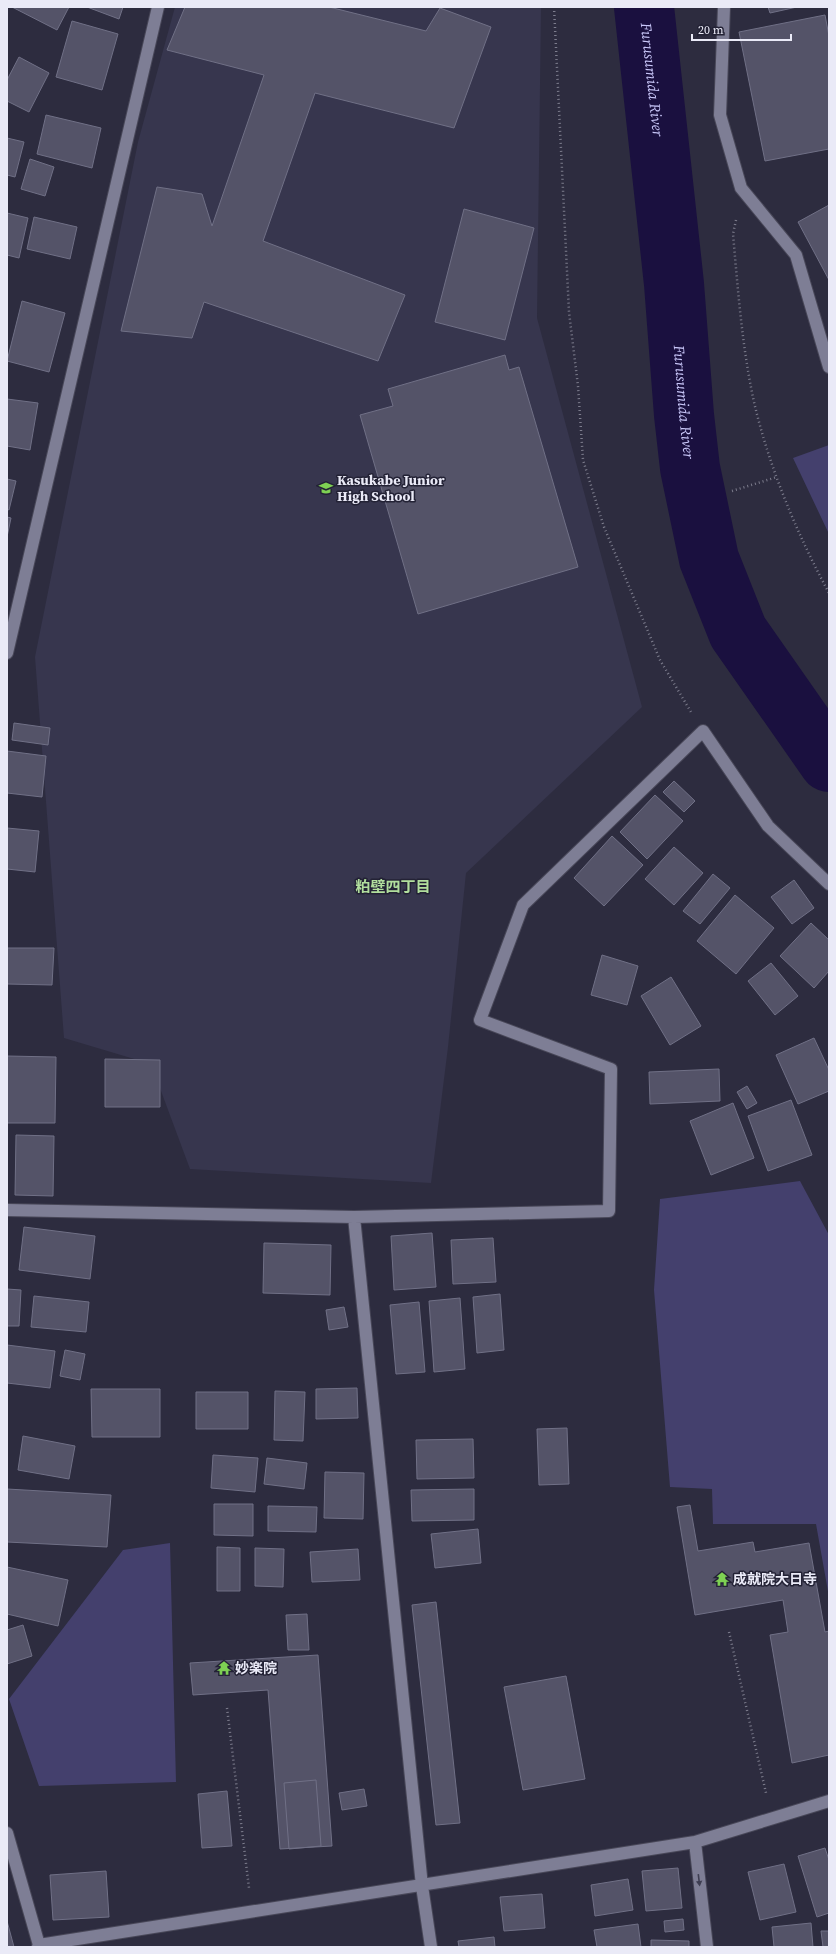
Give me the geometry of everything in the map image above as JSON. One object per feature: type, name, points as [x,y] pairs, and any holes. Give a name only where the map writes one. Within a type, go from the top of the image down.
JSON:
[{"type":"street","points":[[7,653],[158,7]]},
{"type":"street","points":[[724,7],[720,115],[741,188],[796,255],[829,367]]},
{"type":"street","points":[[7,1210],[354,1216],[609,1211],[611,1069],[480,1020],[522,905],[703,731],[768,826],[829,884]]},
{"type":"street","points":[[354,1216],[422,1886],[432,1947]]},
{"type":"street","points":[[7,1833],[38,1946],[54,1945],[695,1842],[829,1800]]},
{"type":"street","points":[[695,1842],[707,1947]]},
{"type":"path","points":[[554,7],[569,312],[578,386],[582,460],[604,527],[660,660],[703,731]]},
{"type":"path","points":[[741,188],[733,234],[740,318],[754,402],[784,500],[829,593]]},
{"type":"path","points":[[732,491],[777,477]]},
{"type":"path","points":[[729,1632],[766,1793]]},
{"type":"path","points":[[227,1708],[252,1913]]},
{"type":"shaded area","name":"Kasukabe Junior High School","points":[[175,7],[541,7],[537,318],[642,707],[466,873],[448,1047],[431,1183],[190,1169],[151,1064],[64,1038],[35,657],[138,142]]},
{"type":"shaded area","points":[[829,445],[829,534],[793,458]]},
{"type":"shaded area","points":[[800,1181],[829,1235],[829,1597],[816,1524],[713,1524],[712,1489],[670,1487],[654,1290],[660,1199]]},
{"type":"shaded area","points":[[170,1543],[176,1782],[39,1786],[9,1699],[123,1550]]},
{"type":"building","points":[[12,7],[69,7],[57,30]]},
{"type":"building","points":[[87,7],[123,7],[119,19]]},
{"type":"building","points":[[185,7],[329,7],[426,31],[440,8],[491,27],[454,128],[315,93],[263,241],[405,295],[378,361],[204,302],[192,338],[121,331],[157,187],[202,194],[212,226],[264,75],[167,50]]},
{"type":"building","points":[[768,7],[797,7],[770,13]]},
{"type":"building","points":[[825,15],[829,36],[829,149],[765,161],[739,32]]},
{"type":"building","points":[[72,21],[118,34],[102,90],[56,77]]},
{"type":"building","points":[[19,57],[49,73],[29,112],[7,101],[7,80]]},
{"type":"building","points":[[46,115],[101,128],[92,168],[37,154]]},
{"type":"building","points":[[7,138],[24,142],[15,177],[7,175]]},
{"type":"building","points":[[30,159],[54,167],[45,196],[21,189]]},
{"type":"building","points":[[829,205],[829,280],[798,222]]},
{"type":"building","points":[[464,209],[534,228],[505,340],[435,322]]},
{"type":"building","points":[[7,213],[28,218],[19,258],[7,255]]},
{"type":"building","points":[[34,217],[77,227],[70,259],[27,249]]},
{"type":"building","points":[[22,301],[65,313],[49,372],[7,361]]},
{"type":"building","points":[[505,355],[509,370],[519,367],[578,567],[418,614],[360,415],[393,406],[388,389]]},
{"type":"building","points":[[7,399],[38,403],[30,450],[7,446]]},
{"type":"building","points":[[7,479],[16,481],[9,510],[7,509]]},
{"type":"building","points":[[7,517],[11,518],[7,537]]},
{"type":"building","points":[[14,723],[50,728],[48,745],[12,740]]},
{"type":"building","points":[[7,751],[46,756],[42,797],[7,793]]},
{"type":"building","points":[[674,781],[695,801],[684,812],[663,792]]},
{"type":"building","points":[[655,795],[683,821],[647,859],[620,832]]},
{"type":"building","points":[[7,828],[39,831],[35,872],[7,869]]},
{"type":"building","points":[[612,836],[643,865],[604,906],[574,878]]},
{"type":"building","points":[[674,847],[703,873],[674,905],[645,879]]},
{"type":"building","points":[[713,874],[730,888],[700,924],[683,911]]},
{"type":"building","points":[[794,880],[814,908],[792,924],[771,897]]},
{"type":"building","points":[[735,895],[774,928],[736,974],[697,941]]},
{"type":"building","points":[[811,923],[829,940],[829,971],[814,988],[780,956]]},
{"type":"building","points":[[7,948],[54,948],[52,985],[7,984]]},
{"type":"building","points":[[602,955],[638,966],[627,1005],[591,995]]},
{"type":"building","points":[[771,963],[798,996],[775,1015],[748,981]]},
{"type":"building","points":[[671,977],[701,1026],[670,1045],[641,996]]},
{"type":"building","points":[[814,1038],[829,1070],[829,1091],[798,1104],[776,1055]]},
{"type":"building","points":[[7,1056],[56,1057],[55,1123],[7,1123]]},
{"type":"building","points":[[105,1059],[160,1060],[160,1107],[105,1107]]},
{"type":"building","points":[[719,1069],[720,1101],[650,1104],[649,1072]]},
{"type":"building","points":[[747,1086],[757,1103],[747,1109],[737,1092]]},
{"type":"building","points":[[791,1100],[812,1155],[768,1171],[748,1116]]},
{"type":"building","points":[[733,1103],[754,1158],[711,1175],[690,1121]]},
{"type":"building","points":[[16,1135],[54,1136],[53,1196],[15,1195]]},
{"type":"building","points":[[24,1227],[95,1236],[90,1279],[19,1270]]},
{"type":"building","points":[[432,1233],[436,1287],[394,1290],[391,1236]]},
{"type":"building","points":[[493,1238],[496,1282],[453,1284],[451,1240]]},
{"type":"building","points":[[264,1243],[331,1245],[330,1295],[263,1293]]},
{"type":"building","points":[[7,1289],[21,1290],[19,1326],[7,1326]]},
{"type":"building","points":[[500,1294],[504,1350],[477,1353],[473,1297]]},
{"type":"building","points":[[34,1296],[89,1302],[86,1332],[31,1327]]},
{"type":"building","points":[[460,1298],[465,1369],[434,1372],[429,1301]]},
{"type":"building","points":[[419,1302],[425,1372],[396,1374],[390,1305]]},
{"type":"building","points":[[344,1307],[348,1327],[329,1330],[326,1310]]},
{"type":"building","points":[[7,1345],[55,1351],[50,1388],[7,1383]]},
{"type":"building","points":[[65,1350],[85,1354],[80,1380],[60,1376]]},
{"type":"building","points":[[357,1388],[358,1418],[316,1419],[316,1389]]},
{"type":"building","points":[[91,1389],[160,1389],[160,1437],[92,1437]]},
{"type":"building","points":[[275,1391],[305,1392],[303,1441],[274,1440]]},
{"type":"building","points":[[196,1392],[248,1392],[248,1429],[196,1429]]},
{"type":"building","points":[[567,1428],[569,1484],[539,1485],[537,1429]]},
{"type":"building","points":[[23,1436],[75,1446],[69,1479],[18,1470]]},
{"type":"building","points":[[473,1439],[474,1478],[417,1479],[416,1440]]},
{"type":"building","points":[[213,1455],[258,1458],[255,1492],[211,1488]]},
{"type":"building","points":[[267,1458],[307,1463],[304,1489],[264,1484]]},
{"type":"building","points":[[325,1472],[364,1473],[363,1519],[324,1518]]},
{"type":"building","points":[[7,1489],[111,1495],[107,1547],[7,1542]]},
{"type":"building","points":[[474,1489],[474,1520],[412,1521],[411,1490]]},
{"type":"building","points":[[214,1504],[253,1504],[253,1536],[214,1535]]},
{"type":"building","points":[[690,1505],[698,1551],[753,1542],[755,1552],[809,1543],[825,1632],[829,1631],[829,1755],[792,1763],[770,1635],[788,1632],[783,1600],[695,1615],[677,1507]]},
{"type":"building","points":[[268,1506],[317,1507],[316,1532],[268,1531]]},
{"type":"building","points":[[478,1529],[481,1563],[435,1568],[431,1534]]},
{"type":"building","points":[[217,1547],[240,1548],[240,1591],[217,1591]]},
{"type":"building","points":[[255,1548],[284,1549],[283,1587],[255,1586]]},
{"type":"building","points":[[358,1549],[360,1580],[312,1582],[310,1552]]},
{"type":"building","points":[[7,1567],[68,1580],[58,1626],[7,1614]]},
{"type":"building","points":[[436,1602],[460,1823],[436,1825],[412,1605]]},
{"type":"building","points":[[307,1614],[309,1650],[288,1650],[286,1615]]},
{"type":"building","points":[[23,1625],[32,1656],[7,1664],[7,1630]]},
{"type":"building","points":[[318,1655],[332,1846],[280,1849],[268,1690],[193,1695],[190,1663]]},
{"type":"building","points":[[566,1676],[585,1779],[523,1790],[504,1687]]},
{"type":"building","points":[[316,1780],[321,1846],[289,1849],[284,1783]]},
{"type":"building","points":[[364,1789],[367,1806],[342,1810],[339,1793]]},
{"type":"building","points":[[227,1791],[232,1846],[202,1848],[198,1794]]},
{"type":"building","points":[[825,1848],[829,1860],[829,1913],[817,1917],[798,1856]]},
{"type":"building","points":[[784,1864],[796,1912],[760,1920],[748,1872]]},
{"type":"building","points":[[678,1868],[682,1908],[646,1911],[642,1871]]},
{"type":"building","points":[[106,1871],[109,1917],[53,1920],[50,1875]]},
{"type":"building","points":[[628,1879],[633,1910],[595,1916],[591,1885]]},
{"type":"building","points":[[542,1894],[545,1928],[504,1931],[500,1897]]},
{"type":"building","points":[[683,1919],[684,1930],[665,1932],[664,1921]]},
{"type":"building","points":[[7,1921],[14,1947],[7,1947]]},
{"type":"building","points":[[811,1923],[813,1947],[774,1947],[772,1927]]},
{"type":"building","points":[[638,1924],[641,1947],[597,1947],[594,1930]]},
{"type":"building","points":[[821,1931],[829,1931],[829,1947],[823,1947]]},
{"type":"building","points":[[494,1937],[495,1947],[459,1947],[458,1941]]},
{"type":"building","points":[[651,1940],[689,1941],[689,1947],[651,1947]]},
{"type":"waterway","name":"Furusumida River","points":[[644,7],[674,284],[684,415],[690,468],[709,559],[738,632],[829,762]]},
{"type":"place","name":"Kasukabe Junior High School","points":[[326,488]]},
{"type":"place","name":"成就院大日寺","points":[[722,1579]]},
{"type":"place","name":"妙楽院","points":[[224,1668]]},
{"type":"district","name":"粕壁四丁目","points":[[393,887]]}]
